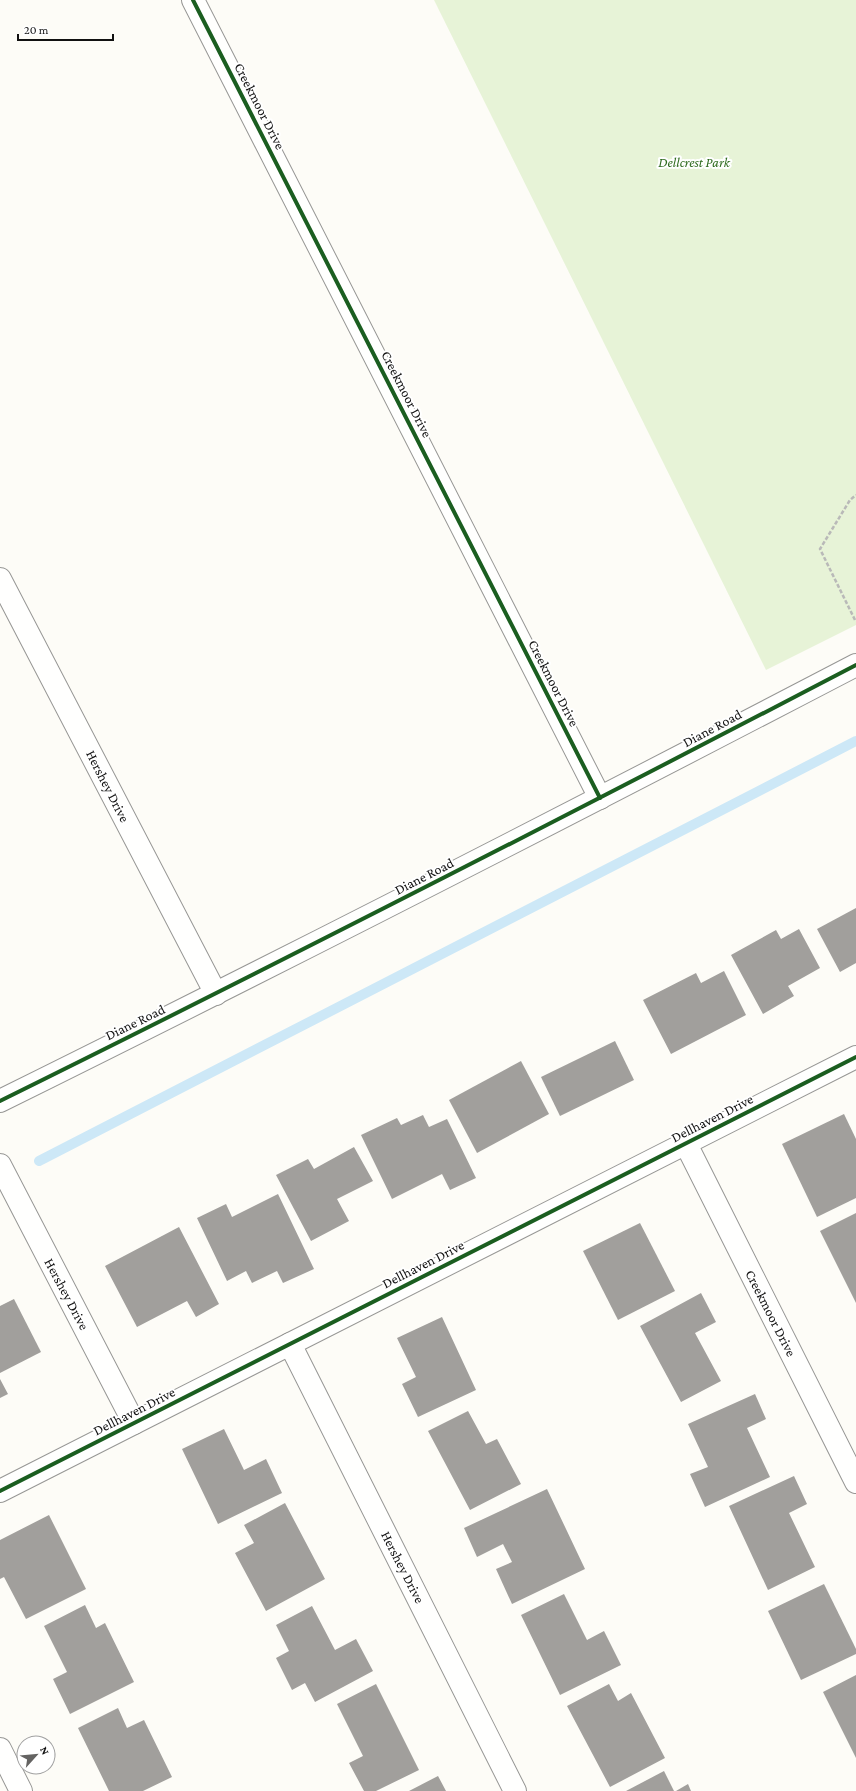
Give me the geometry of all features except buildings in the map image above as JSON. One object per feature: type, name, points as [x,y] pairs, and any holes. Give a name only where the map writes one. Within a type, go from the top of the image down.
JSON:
[{"type":"street","name":"Creekmoor Drive","points":[[194,0],[600,798]]},
{"type":"street","name":"Hershey Drive","points":[[0,578],[216,994]]},
{"type":"street","name":"Diane Road","points":[[0,1101],[216,994],[600,798],[856,665]]},
{"type":"street","name":"Dellhaven Drive","points":[[0,1491],[856,1057]]},
{"type":"street","name":"Creekmoor Drive","points":[[686,1144],[856,1482]]},
{"type":"street","name":"Hershey Drive","points":[[0,1165],[134,1423]]},
{"type":"street","name":"Hershey Drive","points":[[290,1344],[515,1791]]},
{"type":"street","points":[[0,1749],[21,1791]]},
{"type":"path","points":[[855,620],[820,549],[850,500],[856,495]]},
{"type":"green space","name":"Dellcrest Park","points":[[434,0],[856,0],[856,625],[766,670]]},
{"type":"waterway","points":[[39,1161],[856,741]]},
{"type":"cycle path","points":[[193,0],[600,798]]},
{"type":"cycle path","points":[[0,1101],[215,994],[643,776],[856,665]]},
{"type":"cycle path","points":[[0,1491],[856,1057]]}]
